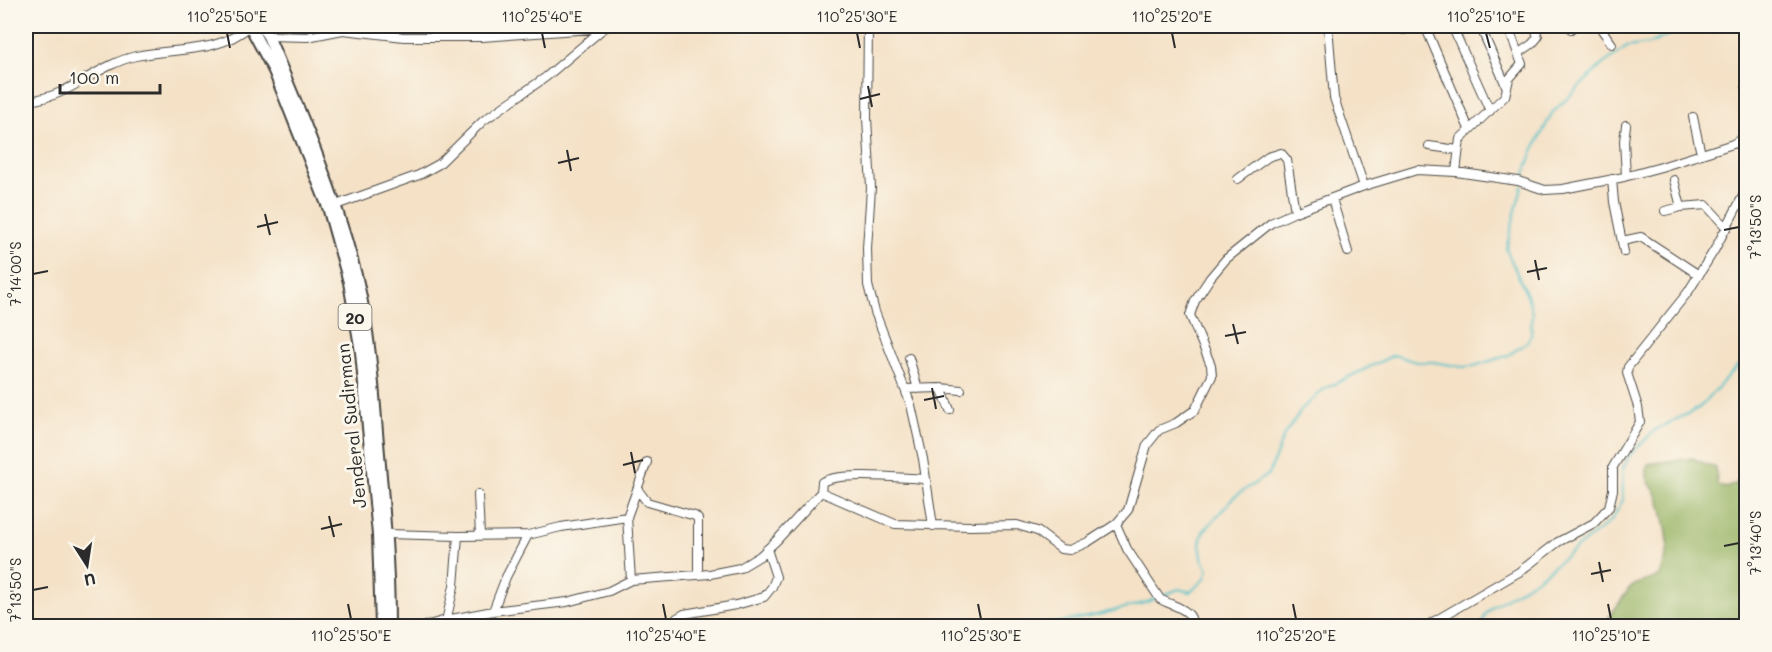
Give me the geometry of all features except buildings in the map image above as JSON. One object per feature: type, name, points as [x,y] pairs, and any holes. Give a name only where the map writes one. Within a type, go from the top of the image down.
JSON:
[{"type":"highway","name":"Jenderal Sudirman","points":[[250,26],[274,71],[328,207],[349,282],[361,352],[372,470],[378,535],[381,627]]},
{"type":"highway","name":"20","points":[[261,26],[268,36],[315,147],[336,205],[355,271],[369,351],[387,534],[389,627]]},
{"type":"street","points":[[26,102],[55,95],[129,58],[226,42],[250,26]]},
{"type":"street","points":[[867,26],[867,118],[871,188],[867,285],[912,410],[933,526]]},
{"type":"street","points":[[1328,26],[1334,98],[1364,186]]},
{"type":"street","points":[[1404,30],[1413,26]]},
{"type":"street","points":[[1425,26],[1470,129]]},
{"type":"street","points":[[1452,26],[1490,111]]},
{"type":"street","points":[[1480,26],[1507,89]]},
{"type":"street","points":[[1456,172],[1460,139],[1504,96],[1509,79],[1522,64],[1509,26]]},
{"type":"street","points":[[1519,53],[1538,37],[1534,26]]},
{"type":"street","points":[[1599,26],[1612,44]]},
{"type":"street","points":[[268,36],[307,37],[343,30],[384,30],[404,37],[482,37],[606,27]]},
{"type":"street","points":[[336,205],[419,175],[439,164],[483,121],[546,77],[606,27]]},
{"type":"street","points":[[1693,117],[1701,154]]},
{"type":"street","points":[[1626,125],[1624,141],[1626,176]]},
{"type":"street","points":[[820,492],[895,524],[1017,525],[1032,528],[1061,549],[1070,550],[1088,543],[1116,524],[1131,507],[1147,445],[1152,437],[1159,430],[1192,413],[1212,376],[1210,365],[1190,315],[1195,301],[1226,259],[1265,227],[1295,212],[1364,186],[1417,170],[1456,172],[1518,181],[1545,190],[1563,189],[1626,176],[1733,144],[1746,136]]},
{"type":"street","points":[[1429,146],[1458,150]]},
{"type":"street","points":[[1238,179],[1268,157],[1281,153],[1287,160],[1295,212]]},
{"type":"street","points":[[1612,179],[1624,252]]},
{"type":"street","points":[[1674,180],[1681,207]]},
{"type":"street","points":[[1426,627],[1519,572],[1558,542],[1594,523],[1609,507],[1613,490],[1613,467],[1640,422],[1638,407],[1627,373],[1628,366],[1678,306],[1699,275],[1746,190]]},
{"type":"street","points":[[1332,199],[1348,252]]},
{"type":"street","points":[[1665,211],[1706,204],[1726,228]]},
{"type":"street","points":[[1622,241],[1641,237],[1699,275]]},
{"type":"street","points":[[909,358],[918,389]]},
{"type":"street","points":[[941,388],[950,410]]},
{"type":"street","points":[[905,389],[961,390]]},
{"type":"street","points":[[631,580],[627,517],[647,462]]},
{"type":"street","points":[[425,627],[493,611],[567,602],[609,591],[631,580],[698,575],[740,568],[754,561],[767,549],[820,492],[822,482],[826,479],[926,478]]},
{"type":"street","points":[[638,490],[647,502],[695,516],[698,519],[698,575]]},
{"type":"street","points":[[478,494],[480,535]]},
{"type":"street","points":[[387,534],[528,535],[561,527],[627,517]]},
{"type":"street","points":[[1116,524],[1127,549],[1159,597],[1187,612],[1192,618],[1191,627]]},
{"type":"street","points":[[493,611],[506,577],[528,535]]},
{"type":"street","points":[[446,623],[454,586],[458,536]]},
{"type":"street","points":[[672,627],[677,618],[684,614],[736,605],[764,597],[776,577],[767,549]]},
{"type":"green space","points":[[1692,458],[1716,468],[1717,485],[1726,488],[1746,479],[1746,626],[1603,626],[1631,586],[1660,576],[1666,556],[1668,544],[1666,529],[1658,496],[1648,481],[1648,464]]},
{"type":"waterway","points":[[1523,180],[1532,153],[1552,113],[1603,64],[1627,47],[1649,44],[1696,26]]},
{"type":"waterway","points":[[1161,596],[1179,589],[1190,592],[1204,580],[1208,570],[1202,558],[1200,543],[1203,532],[1234,497],[1269,474],[1284,435],[1303,408],[1324,389],[1394,355],[1416,362],[1474,366],[1509,355],[1527,342],[1531,335],[1532,313],[1529,300],[1506,249],[1522,186]]},
{"type":"waterway","points":[[1482,626],[1485,615],[1494,606],[1538,578],[1611,521],[1623,500],[1622,471],[1629,456],[1655,430],[1699,408],[1746,357]]},
{"type":"waterway","points":[[1039,626],[1093,616],[1156,598]]}]
